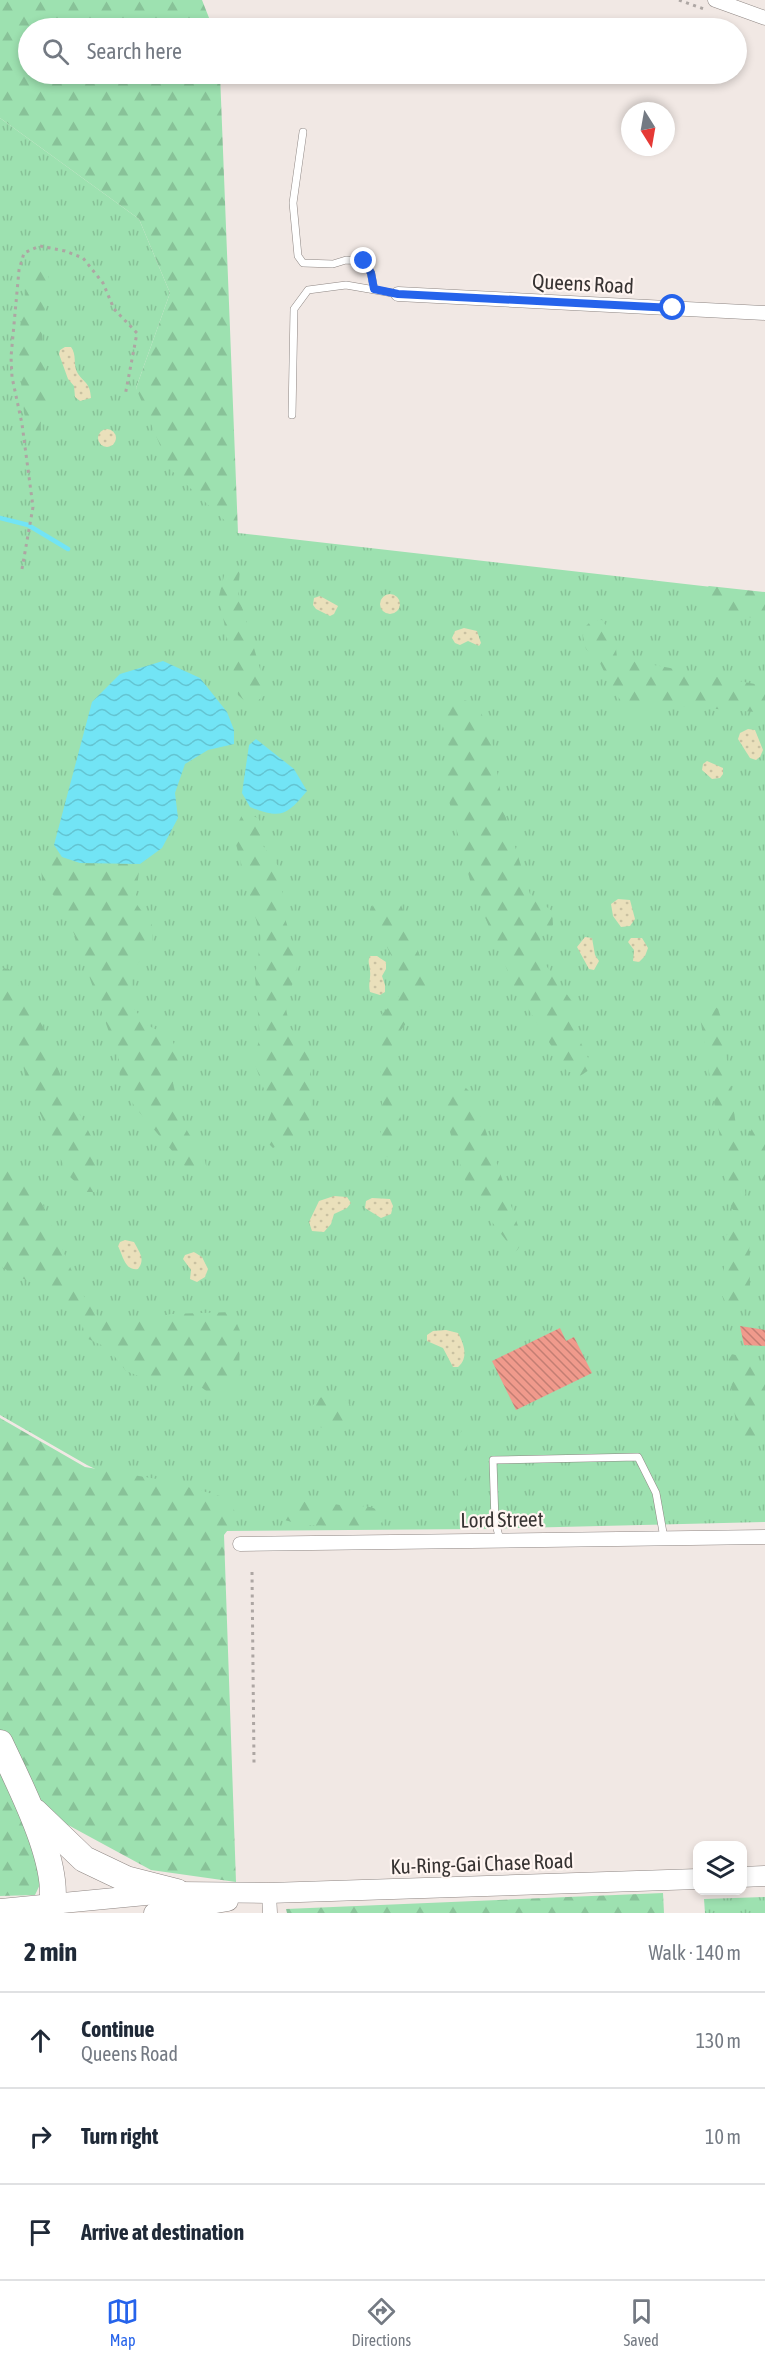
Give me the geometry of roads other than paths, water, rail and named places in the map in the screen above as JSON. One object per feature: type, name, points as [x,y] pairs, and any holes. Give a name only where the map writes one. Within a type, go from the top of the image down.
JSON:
[{"type":"highway","points":[[0,1743],[29,1805],[41,1838],[50,1871],[52,1909]]},
{"type":"highway","points":[[29,1805],[84,1859],[126,1879],[177,1892]]},
{"type":"main road","points":[[747,1877],[765,1876]]},
{"type":"main road","name":"Ku-Ring-Gai Chase Road","points":[[154,1913],[269,1903],[693,1879]]},
{"type":"main road","name":"Ku-Ring-Gai Chase Road","points":[[0,1910],[52,1909],[177,1892],[269,1903]]},
{"type":"street","points":[[715,0],[765,18]]},
{"type":"street","name":"Queens Road","points":[[398,294],[765,313]]},
{"type":"street","name":"Lord Street","points":[[240,1544],[765,1537]]},
{"type":"lane","points":[[303,132],[292,202],[298,256],[303,263],[333,264],[346,260],[364,261],[371,273],[374,289]]},
{"type":"lane","points":[[292,415],[294,309],[309,290],[346,285],[398,294]]},
{"type":"lane","points":[[500,1540],[495,1521],[493,1460],[627,1457],[638,1457],[656,1493],[664,1538]]},
{"type":"water","points":[[163,661],[200,678],[227,712],[234,730],[234,744],[208,750],[185,764],[175,793],[178,818],[162,848],[140,864],[80,863],[62,857],[54,845],[92,702],[120,674]]},
{"type":"water","points":[[256,739],[294,769],[307,791],[294,806],[282,813],[269,813],[250,807],[242,793],[249,745]]},
{"type":"waterway","points":[[0,518],[28,525],[68,549]]}]
